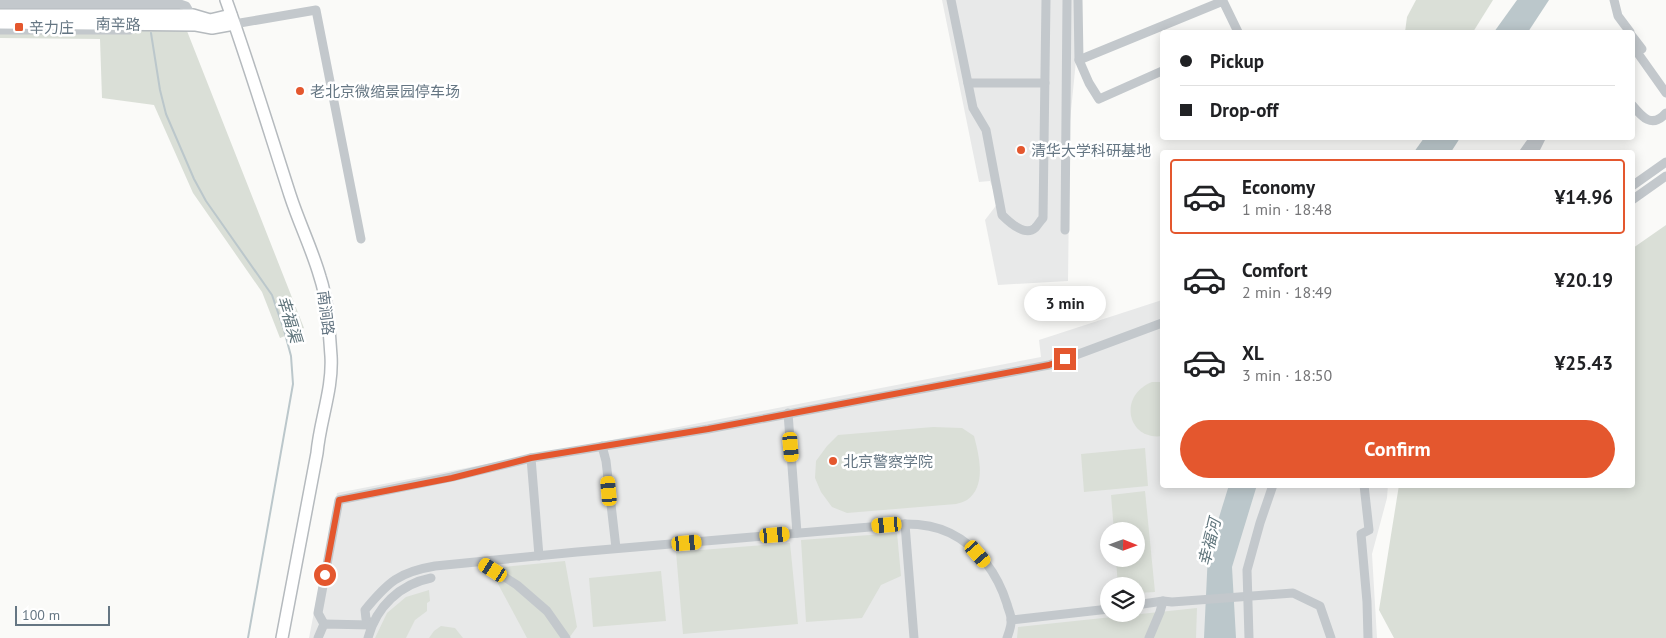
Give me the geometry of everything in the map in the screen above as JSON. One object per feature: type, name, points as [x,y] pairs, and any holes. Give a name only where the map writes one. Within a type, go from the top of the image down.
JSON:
[{"type":"main road","name":"南涧路","points":[[226,0],[295,210],[312,250],[321,279],[331,356],[328,402],[320,428],[282,638]]},
{"type":"main road","name":"南辛路","points":[[4,14],[36,9],[74,10],[194,20],[233,20]]},
{"type":"main road","name":"南辛路","points":[[4,14],[74,10]]},
{"type":"street","points":[[951,0],[973,108],[986,130],[1002,215],[1018,228],[1027,231],[1034,229],[1043,218],[1046,0]]},
{"type":"street","points":[[1065,230],[1067,0]]},
{"type":"street","points":[[1078,0],[1079,60],[1088,83],[1099,99],[1160,72]]},
{"type":"street","points":[[1079,60],[1223,0],[1237,30]]},
{"type":"street","points":[[1609,0],[1610,11],[1622,30]]},
{"type":"street","points":[[1614,0],[1618,16],[1628,30]]},
{"type":"street","points":[[233,20],[316,10],[362,239]]},
{"type":"street","points":[[4,14],[190,30],[194,30],[194,20]]},
{"type":"street","points":[[1635,40],[1666,82]]},
{"type":"street","points":[[1635,49],[1666,93]]},
{"type":"street","points":[[968,83],[1045,83]]},
{"type":"street","points":[[1635,109],[1647,120],[1659,120],[1666,113]]},
{"type":"street","points":[[1635,116],[1641,122],[1651,126],[1666,122]]},
{"type":"street","points":[[1635,184],[1666,162]]},
{"type":"street","points":[[1635,198],[1666,176]]},
{"type":"street","points":[[324,624],[318,613],[339,500],[452,478],[531,458],[1049,365],[1160,324]]},
{"type":"street","points":[[788,413],[797,533]]},
{"type":"street","points":[[602,446],[606,461],[616,548]]},
{"type":"street","points":[[531,458],[539,556]]},
{"type":"street","points":[[1249,638],[1244,596],[1247,570],[1260,523],[1273,488]]},
{"type":"street","points":[[1364,488],[1369,530],[1361,534],[1368,638]]},
{"type":"street","points":[[905,524],[914,638]]},
{"type":"street","points":[[371,625],[366,619],[365,610],[385,586],[400,576],[416,569],[616,548],[921,524],[949,532],[963,540],[989,566],[1004,596],[1011,620],[1007,638]]},
{"type":"street","points":[[481,562],[517,585],[547,611],[566,638]]},
{"type":"street","points":[[368,638],[371,625],[388,600],[412,583],[431,578]]},
{"type":"street","points":[[1145,604],[1293,593],[1320,606],[1331,638]]},
{"type":"street","points":[[1149,638],[1163,601]]},
{"type":"street","points":[[1011,620],[1100,610]]},
{"type":"street","points":[[324,624],[371,625]]},
{"type":"street","points":[[318,638],[324,624]]},
{"type":"shaded area","name":"清华大学科研基地","points":[[942,0],[1082,0],[1070,121],[1068,281],[998,285],[985,220],[998,203],[990,181],[979,182]]},
{"type":"shaded area","points":[[1416,0],[1493,0],[1474,30],[1405,30],[1407,17]]},
{"type":"shaded area","points":[[1517,0],[1549,0],[1529,30],[1495,30]]},
{"type":"shaded area","points":[[0,31],[187,31],[304,328],[280,338],[262,292],[193,193],[154,105],[102,98],[100,39],[0,38]]},
{"type":"shaded area","points":[[1423,140],[1459,140],[1452,150],[1415,150]]},
{"type":"shaded area","points":[[1666,225],[1666,638],[1394,638],[1379,610],[1399,488],[1635,488],[1635,247]]},
{"type":"shaded area","name":"北京警察学院","points":[[1160,301],[1160,488],[1388,488],[1387,498],[1372,554],[1377,638],[309,638],[337,493],[1041,357],[1039,340]]},
{"type":"shaded area","points":[[1152,382],[1160,382],[1160,436],[1150,436],[1141,432],[1131,416],[1134,397],[1141,389]]},
{"type":"shaded area","points":[[933,427],[962,428],[974,436],[978,452],[979,479],[973,494],[966,501],[956,504],[847,513],[832,507],[821,492],[815,478],[816,461],[838,435]]},
{"type":"shaded area","points":[[1145,448],[1148,486],[1084,492],[1081,454]]},
{"type":"shaded area","points":[[1228,488],[1256,488],[1232,567],[1236,638],[1204,638],[1208,553]]},
{"type":"shaded area","points":[[1145,491],[1155,592],[1145,593],[1145,577],[1117,577],[1117,568],[1145,568],[1145,522],[1113,522],[1111,495]]},
{"type":"shaded area","points":[[897,533],[901,576],[881,585],[862,618],[806,622],[801,540]]},
{"type":"shaded area","points":[[790,543],[798,624],[683,634],[676,552]]},
{"type":"shaded area","points":[[565,561],[577,627],[569,638],[527,638],[498,584],[504,567]]},
{"type":"shaded area","points":[[661,571],[666,621],[593,627],[589,578]]},
{"type":"shaded area","points":[[429,590],[430,601],[427,603],[427,611],[415,620],[406,638],[375,638],[387,613],[406,597]]},
{"type":"shaded area","points":[[1197,608],[1196,638],[1017,638],[1018,627],[1100,618],[1100,622],[1145,622],[1145,614]]},
{"type":"shaded area","points":[[441,626],[455,628],[463,638],[429,638]]},
{"type":"waterway","name":"幸福渠","points":[[151,33],[160,90],[166,114],[194,179],[206,201],[272,295],[291,356],[293,384],[248,638]]},
{"type":"place","name":"辛力庄","points":[[19,27]]},
{"type":"place","name":"老北京微缩景园停车场","points":[[300,91]]},
{"type":"place","name":"清华大学科研基地","points":[[1021,150]]},
{"type":"place","name":"北京警察学院","points":[[833,461]]},
{"type":"route","points":[[325,575],[339,500],[452,478],[531,458],[708,429],[1049,365],[1065,359]]},
{"type":"water label","name":"幸福河","points":[[1209,542]]}]
